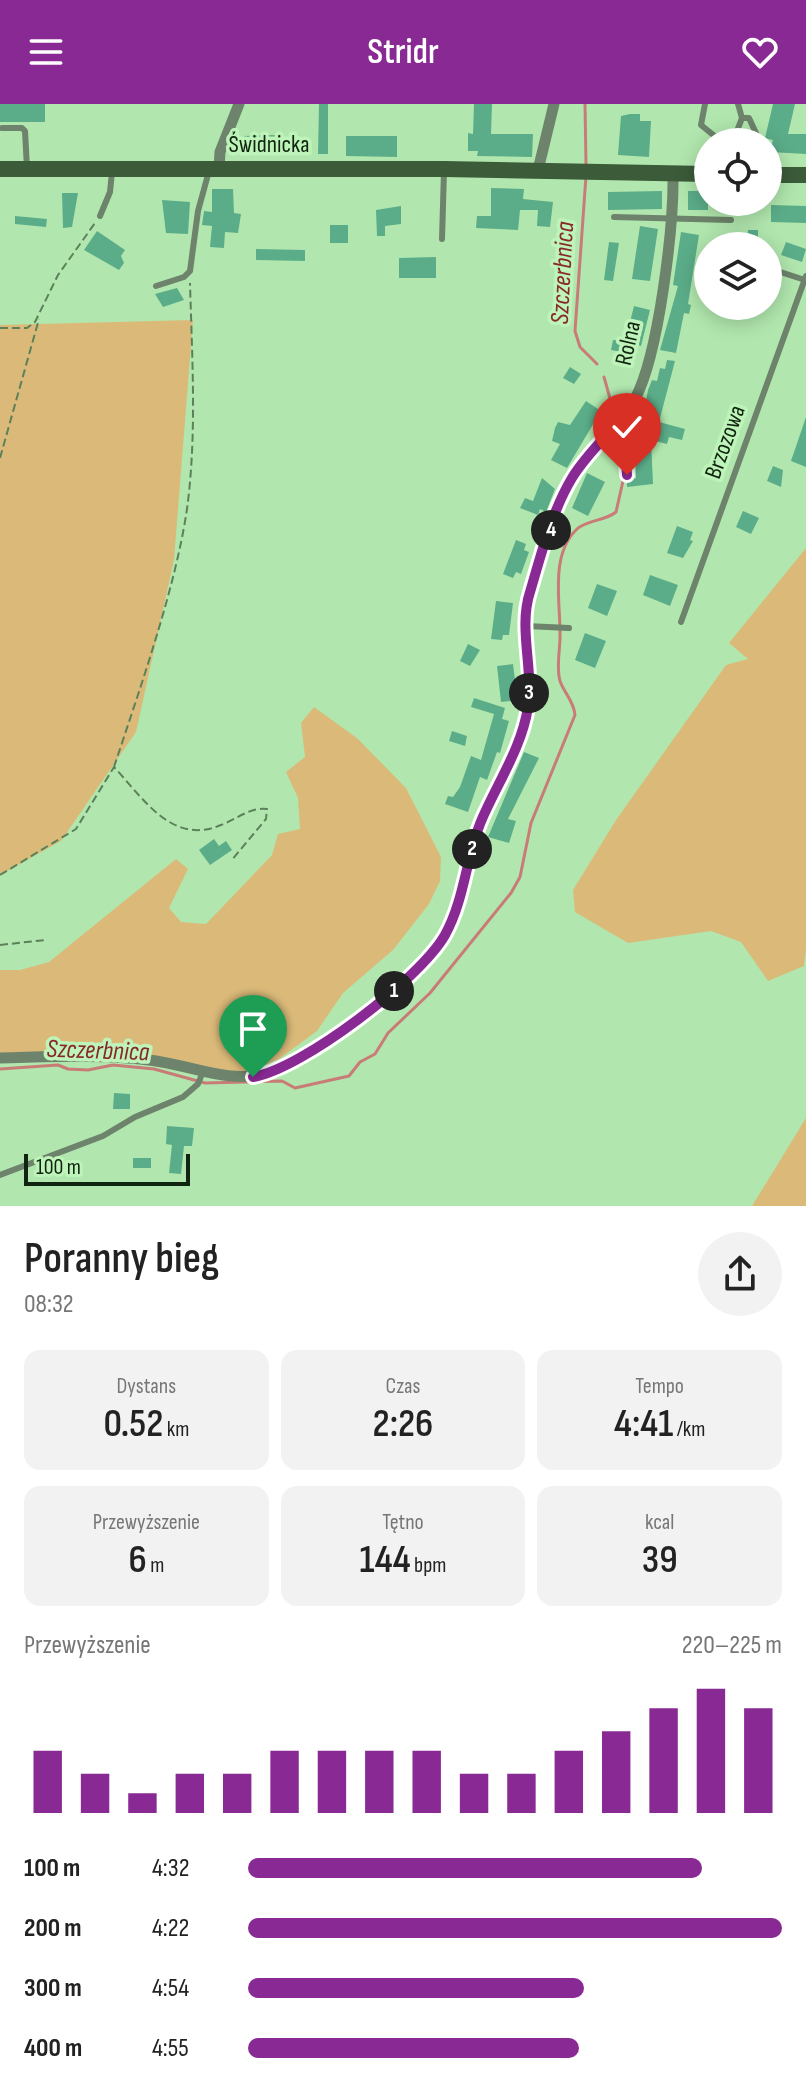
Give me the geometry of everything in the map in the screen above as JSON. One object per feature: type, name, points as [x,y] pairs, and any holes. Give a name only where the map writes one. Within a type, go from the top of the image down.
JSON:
[{"type":"street","points":[[214,168],[239,104]]},
{"type":"street","points":[[538,170],[554,104]]},
{"type":"street","name":"Świdnicka","points":[[0,169],[444,169],[694,174]]},
{"type":"street","name":"Rolna","points":[[0,1058],[120,1058],[153,1061],[202,1074],[236,1077],[277,1072],[408,980],[445,935],[455,915],[480,824],[524,725],[529,693],[528,596],[562,498],[585,461],[635,399],[646,367],[673,219],[673,173]]},
{"type":"street","points":[[782,175],[806,175]]},
{"type":"lane","points":[[705,104],[701,125],[717,138],[737,131],[742,118],[738,104]]},
{"type":"lane","points":[[742,118],[749,118],[755,128]]},
{"type":"lane","points":[[2,128],[25,131],[27,169]]},
{"type":"lane","points":[[156,286],[184,277],[190,271],[198,211],[214,168]]},
{"type":"lane","points":[[100,216],[110,192],[112,169]]},
{"type":"lane","points":[[442,239],[444,169]]},
{"type":"lane","points":[[614,217],[731,220]]},
{"type":"lane","points":[[782,272],[805,278]]},
{"type":"lane","name":"Brzozowa","points":[[681,622],[805,278]]},
{"type":"lane","points":[[619,422],[627,475]]},
{"type":"lane","points":[[526,626],[569,628]]},
{"type":"lane","points":[[0,1175],[103,1136],[135,1117],[183,1097],[198,1084],[202,1074]]},
{"type":"path","points":[[0,458],[41,314],[58,275],[100,216]]},
{"type":"path","points":[[0,875],[76,829],[114,767],[141,686],[187,509],[193,402],[190,271]]},
{"type":"path","points":[[0,328],[27,328],[41,314]]},
{"type":"path","points":[[114,767],[168,825],[186,831],[217,827],[257,808],[267,809],[266,819],[231,861]]},
{"type":"path","points":[[0,945],[45,940]]},
{"type":"shaded area","points":[[193,320],[174,560],[136,732],[61,841],[0,875],[0,325]]},
{"type":"shaded area","points":[[806,548],[806,950],[804,966],[768,981],[741,942],[711,931],[628,943],[575,912],[573,890],[616,820],[726,665],[748,659],[729,643]]},
{"type":"shaded area","points":[[314,707],[357,738],[406,788],[441,857],[440,881],[429,904],[393,950],[343,993],[317,1031],[279,1059],[236,1077],[159,1062],[0,1060],[0,970],[20,970],[49,962],[176,859],[188,869],[169,908],[181,922],[206,924],[272,855],[278,834],[300,829],[298,798],[286,772],[305,757],[301,723]]},
{"type":"shaded area","points":[[806,1118],[806,1206],[752,1206]]},
{"type":"building","points":[[0,104],[45,104],[45,122],[0,122]]},
{"type":"building","points":[[319,104],[328,104],[328,154],[318,154]]},
{"type":"building","points":[[474,104],[492,104],[491,134],[533,134],[532,157],[477,156],[478,151],[468,151],[468,133],[473,134]]},
{"type":"building","points":[[773,104],[795,104],[788,134],[806,134],[806,154],[782,153],[782,128],[767,128]]},
{"type":"building","points":[[640,114],[640,121],[651,121],[649,157],[618,155],[621,116]]},
{"type":"building","points":[[275,135],[276,154],[244,155],[244,136]]},
{"type":"building","points":[[346,136],[397,136],[397,157],[346,156]]},
{"type":"building","points":[[491,188],[524,189],[523,199],[553,202],[550,227],[537,226],[538,210],[520,210],[518,230],[476,228],[477,216],[491,216]]},
{"type":"building","points":[[212,189],[233,189],[234,213],[241,214],[238,233],[225,232],[224,248],[210,247],[212,226],[202,225],[204,211],[212,212]]},
{"type":"building","points":[[662,191],[662,209],[608,210],[608,192]]},
{"type":"building","points":[[688,191],[694,191],[694,210],[688,210]]},
{"type":"building","points":[[62,193],[78,193],[72,227],[63,228]]},
{"type":"building","points":[[162,200],[190,202],[188,234],[166,233]]},
{"type":"building","points":[[782,205],[806,206],[806,223],[771,222],[771,216],[782,216]]},
{"type":"building","points":[[401,206],[401,224],[385,226],[385,236],[377,236],[376,210]]},
{"type":"building","points":[[15,216],[47,219],[46,227],[15,224]]},
{"type":"building","points":[[330,225],[348,225],[348,243],[330,243]]},
{"type":"building","points":[[640,226],[658,229],[650,281],[632,279]]},
{"type":"building","points":[[97,231],[125,250],[121,256],[124,263],[119,270],[84,250]]},
{"type":"building","points":[[681,232],[694,234],[694,266],[688,304],[691,305],[689,314],[684,313],[676,353],[660,350],[678,286],[673,285]]},
{"type":"building","points":[[609,242],[619,243],[613,281],[604,280]]},
{"type":"building","points":[[786,242],[806,249],[802,262],[782,255]]},
{"type":"building","points":[[256,249],[305,250],[305,261],[256,260]]},
{"type":"building","points":[[436,257],[436,278],[399,278],[399,258]]},
{"type":"building","points":[[177,288],[184,300],[163,307],[155,294]]},
{"type":"building","points":[[634,306],[650,310],[641,346],[625,342]]},
{"type":"building","points":[[613,340],[625,341],[622,352],[611,350]]},
{"type":"building","points":[[667,360],[675,361],[659,422],[685,429],[682,440],[669,437],[667,444],[651,440],[653,484],[627,487],[627,481],[636,478],[635,444],[638,444],[648,390],[652,380],[657,381],[660,368],[665,369]]},
{"type":"building","points":[[570,367],[581,374],[574,384],[563,378]]},
{"type":"building","points":[[586,401],[601,411],[567,468],[551,460],[560,444],[552,441],[555,428],[558,422],[570,425]]},
{"type":"building","points":[[806,417],[806,467],[791,461]]},
{"type":"building","points":[[773,466],[783,470],[781,487],[767,481]]},
{"type":"building","points":[[587,473],[605,482],[588,516],[572,508]]},
{"type":"building","points":[[542,478],[555,489],[546,512],[540,509],[538,515],[520,508],[525,498],[533,501]]},
{"type":"building","points":[[743,511],[759,518],[751,534],[736,527]]},
{"type":"building","points":[[677,526],[693,532],[690,540],[693,541],[683,558],[667,553]]},
{"type":"building","points":[[516,540],[526,544],[524,550],[529,552],[521,574],[516,572],[513,578],[503,574]]},
{"type":"building","points":[[650,575],[678,585],[670,606],[643,595]]},
{"type":"building","points":[[597,584],[617,591],[607,616],[588,608]]},
{"type":"building","points":[[496,601],[513,603],[509,635],[503,635],[502,640],[491,639]]},
{"type":"building","points":[[585,633],[606,641],[595,668],[575,660]]},
{"type":"building","points":[[468,644],[480,650],[470,666],[460,661]]},
{"type":"building","points":[[513,664],[517,695],[510,696],[511,701],[501,702],[497,666]]},
{"type":"building","points":[[474,698],[505,708],[502,719],[509,721],[500,753],[497,752],[487,780],[480,777],[468,812],[445,804],[448,796],[453,797],[460,787],[471,756],[481,760],[494,714],[471,707]]},
{"type":"building","points":[[452,731],[467,736],[465,746],[449,741]]},
{"type":"building","points":[[524,752],[539,758],[508,819],[516,821],[509,843],[488,837]]},
{"type":"building","points":[[214,839],[219,846],[226,841],[232,850],[210,865],[199,850]]},
{"type":"building","points":[[114,1093],[130,1094],[130,1109],[113,1109]]},
{"type":"building","points":[[167,1126],[194,1128],[192,1146],[184,1146],[181,1174],[169,1173],[172,1145],[166,1144]]},
{"type":"building","points":[[133,1158],[151,1158],[151,1168],[133,1168]]},
{"type":"waterway","name":"Szczerbnica","points":[[585,104],[586,164]]},
{"type":"waterway","name":"Szczerbnica","points":[[586,176],[575,331],[580,347],[597,364]]},
{"type":"waterway","name":"Szczerbnica","points":[[604,377],[616,420]]},
{"type":"waterway","name":"Szczerbnica","points":[[0,1069],[58,1065],[88,1070],[113,1065],[154,1069],[205,1083],[282,1081],[295,1088],[349,1076],[360,1062],[375,1054],[388,1033],[430,993],[511,893],[520,877],[531,823],[575,715],[562,685],[558,665],[558,581],[563,552],[577,529],[616,512],[623,481],[618,427]]},
{"type":"route","points":[[253,1077],[277,1072],[347,1026],[408,980],[445,935],[455,915],[480,824],[524,725],[529,693],[528,596],[562,498],[573,477],[623,417],[627,475]]}]
